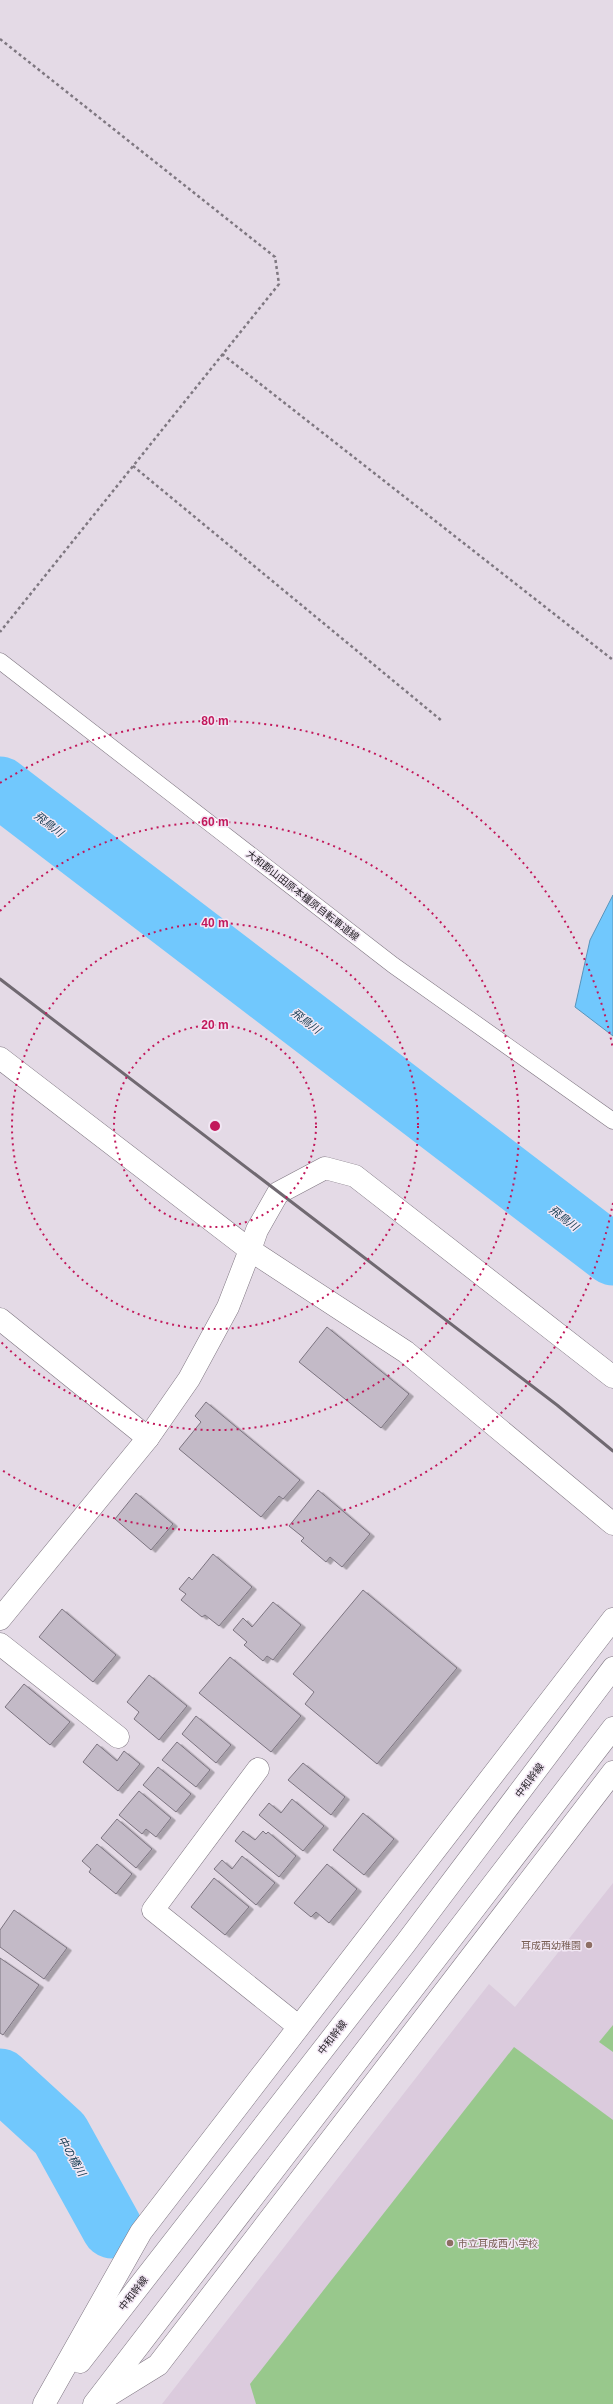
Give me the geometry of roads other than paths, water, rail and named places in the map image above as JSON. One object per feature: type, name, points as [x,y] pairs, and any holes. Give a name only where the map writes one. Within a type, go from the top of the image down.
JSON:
[{"type":"main road","points":[[0,1058],[250,1250],[406,1352],[613,1524]]},
{"type":"main road","points":[[0,1619],[148,1438],[189,1379],[221,1320],[257,1230],[278,1193],[325,1168],[355,1176],[613,1377]]},
{"type":"main road","points":[[0,1319],[148,1438]]},
{"type":"main road","points":[[44,2404],[140,2232],[613,1619]]},
{"type":"main road","points":[[0,1644],[118,1737]]},
{"type":"main road","name":"中和幹線","points":[[47,2404],[405,1944],[613,1668]]},
{"type":"main road","points":[[95,2404],[613,1728]]},
{"type":"main road","points":[[258,1769],[154,1910],[298,2026]]},
{"type":"main road","points":[[95,2404],[158,2365],[613,1772]]},
{"type":"lane","name":"大和郡山田原本橿原自転車道線","points":[[0,661],[393,965],[613,1121]]},
{"type":"water","points":[[613,895],[613,1036],[575,1007],[590,940]]},
{"type":"waterway","name":"飛鳥川","points":[[0,787],[613,1255]]},
{"type":"waterway","name":"中の橋川","points":[[0,2079],[60,2134],[112,2228]]},
{"type":"railway","points":[[0,979],[557,1405],[613,1451]]},
{"type":"place","name":"耳成西幼稚園","points":[[589,1945]]},
{"type":"place","name":"市立耳成西小学校","points":[[450,2243]]}]
